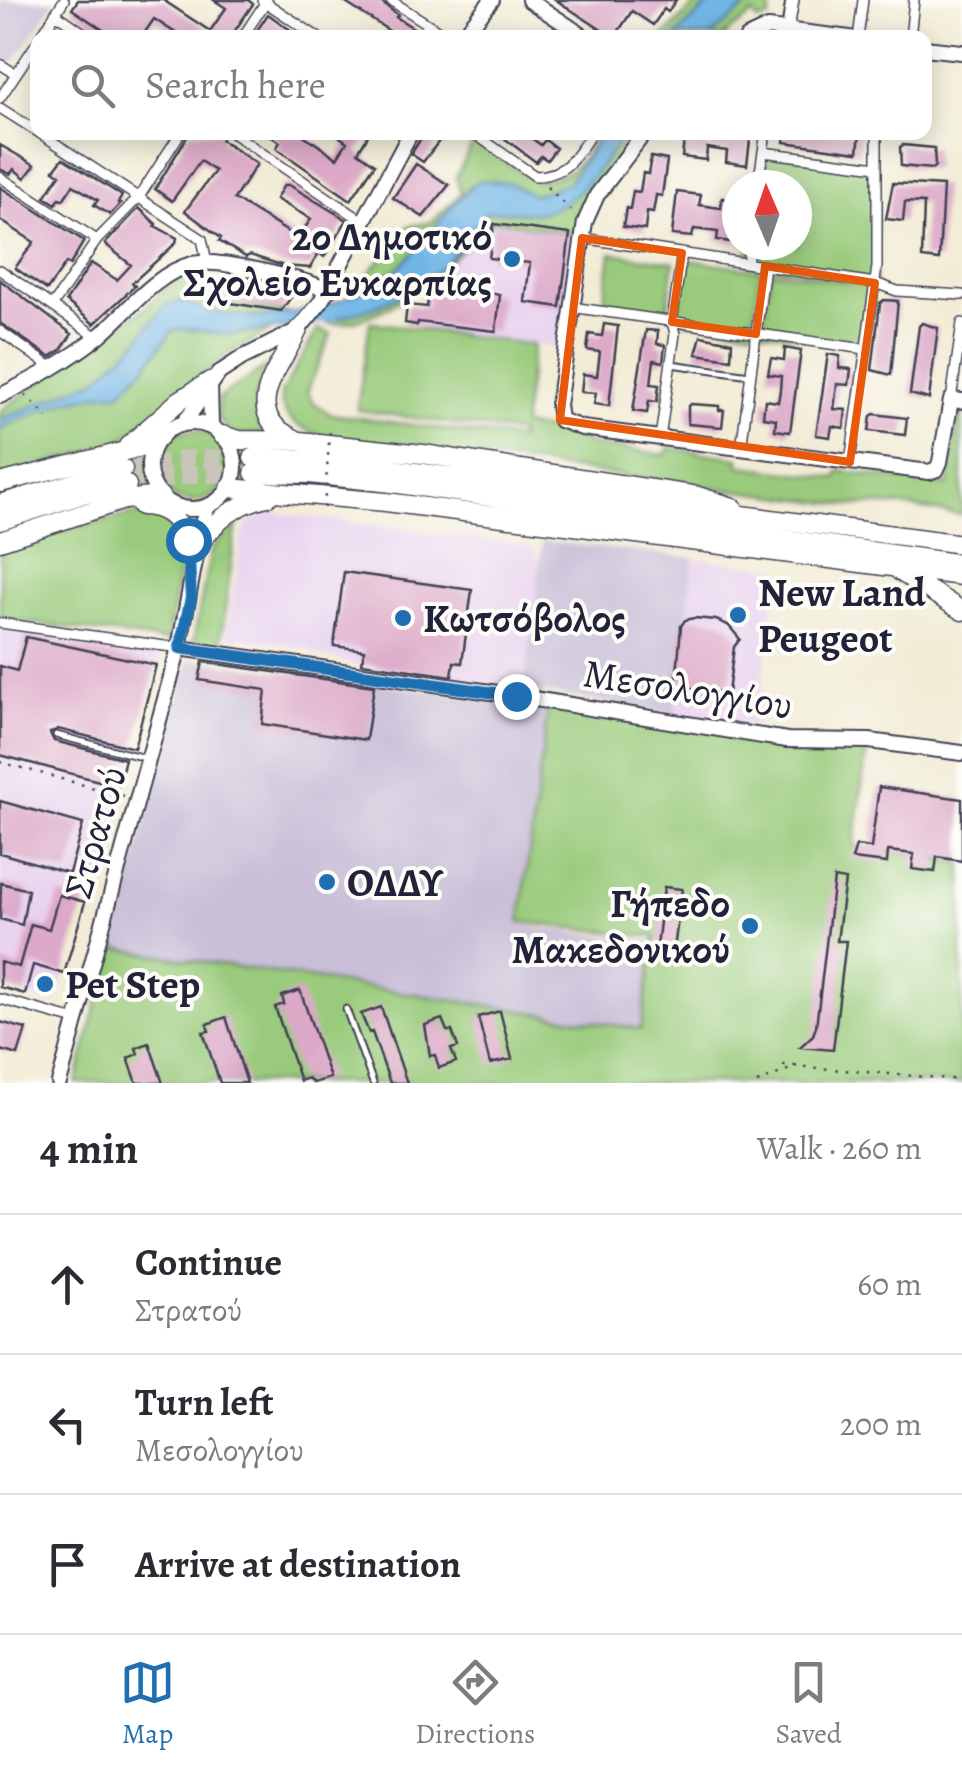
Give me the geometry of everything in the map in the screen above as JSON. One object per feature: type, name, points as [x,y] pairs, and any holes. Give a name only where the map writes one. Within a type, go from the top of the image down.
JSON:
[{"type":"highway","points":[[298,330],[270,379],[266,409],[278,429],[300,441]]},
{"type":"highway","points":[[0,504],[124,468],[169,409],[210,382]]},
{"type":"highway","points":[[217,431],[239,440],[300,441],[445,457],[698,496],[771,520]]},
{"type":"highway","points":[[0,520],[87,493],[158,438]]},
{"type":"highway","points":[[962,544],[324,460],[254,466],[962,564]]},
{"type":"highway","points":[[0,484],[124,468]]},
{"type":"highway","points":[[230,488],[386,502],[962,576]]},
{"type":"highway","points":[[96,510],[161,508],[193,542],[237,506],[288,493]]},
{"type":"highway","points":[[0,541],[124,500],[168,501]]},
{"type":"highway","points":[[890,566],[962,611]]},
{"type":"street","points":[[45,30],[64,0]]},
{"type":"street","points":[[390,0],[437,30]]},
{"type":"street","points":[[468,30],[492,0]]},
{"type":"street","points":[[530,0],[574,30]]},
{"type":"street","points":[[787,28],[791,0]]},
{"type":"street","points":[[859,30],[863,0]]},
{"type":"street","points":[[911,30],[914,0]]},
{"type":"street","points":[[247,30],[264,1],[307,30]]},
{"type":"street","points":[[55,14],[79,30]]},
{"type":"street","points":[[760,30],[800,30]]},
{"type":"street","points":[[932,49],[962,52]]},
{"type":"street","points":[[0,98],[30,53]]},
{"type":"street","points":[[0,64],[16,74]]},
{"type":"street","points":[[0,108],[30,127]]},
{"type":"street","points":[[51,140],[202,239],[207,262]]},
{"type":"street","points":[[52,305],[97,240],[140,197],[175,140]]},
{"type":"street","points":[[243,140],[364,222]]},
{"type":"street","points":[[210,382],[217,431],[231,447],[235,460],[230,488],[208,506],[188,510],[168,501],[153,486],[148,468],[158,438],[183,424],[210,382],[230,364],[298,330],[328,290],[407,140]]},
{"type":"street","points":[[484,140],[536,176],[564,169],[587,140]]},
{"type":"street","points":[[639,140],[597,196],[582,238],[558,405],[560,420],[572,426],[660,438],[935,471],[957,400],[962,323]]},
{"type":"street","points":[[760,170],[765,140]]},
{"type":"street","points":[[850,462],[874,284],[877,140]]},
{"type":"street","points":[[763,152],[877,167]]},
{"type":"street","points":[[0,177],[97,240]]},
{"type":"street","points":[[582,238],[898,290],[962,295]]},
{"type":"street","points":[[660,438],[682,253]]},
{"type":"street","points":[[1,394],[54,369],[174,272],[192,263],[207,262],[307,282],[328,290]]},
{"type":"street","points":[[740,448],[764,266]]},
{"type":"street","points":[[0,270],[96,337]]},
{"type":"street","points":[[571,307],[865,349]]},
{"type":"street","points":[[0,332],[54,369]]},
{"type":"street","points":[[183,424],[217,431]]},
{"type":"street","name":"Στρατού","points":[[58,1083],[150,760],[191,598],[193,542],[185,518],[168,501]]},
{"type":"street","name":"Στρατού","points":[[193,542],[208,506]]},
{"type":"street","name":"Μεσολογγίου","points":[[0,623],[491,692],[787,740],[868,741],[959,752]]},
{"type":"street","points":[[0,998],[76,1020]]},
{"type":"lane","points":[[671,364],[750,375]]},
{"type":"lane","points":[[56,735],[150,760]]},
{"type":"lane","points":[[346,1009],[374,1083]]},
{"type":"path","points":[[536,176],[568,207]]},
{"type":"path","points":[[32,403],[48,418]]},
{"type":"path","points":[[324,508],[330,430]]},
{"type":"path","points":[[0,762],[138,800]]},
{"type":"path","points":[[783,1065],[962,1080]]},
{"type":"path","points":[[757,1083],[797,1066]]},
{"type":"highlighted area","points":[[582,238],[682,253],[672,322],[756,334],[765,266],[875,283],[850,462],[560,420]]},
{"type":"shaded area","points":[[0,0],[55,0],[35,30],[30,30],[30,38],[12,65],[0,57]]},
{"type":"shaded area","name":"2ο Δημοτικό Σχολείο Ευκαρπίας","points":[[493,220],[576,234],[560,348],[418,329],[424,285]]},
{"type":"shaded area","points":[[270,512],[522,544],[534,549],[539,563],[524,689],[362,666],[312,654],[310,649],[226,636],[243,533],[249,521]]},
{"type":"shaded area","points":[[542,541],[694,558],[674,714],[524,689]]},
{"type":"shaded area","points":[[694,558],[778,569],[757,726],[674,714]]},
{"type":"shaded area","points":[[0,629],[161,655],[96,900],[85,898],[56,1002],[0,987]]},
{"type":"shaded area","name":"ΟΔΔΥ","points":[[189,659],[547,707],[518,924],[652,942],[642,1029],[112,948]]},
{"type":"green space","points":[[700,0],[771,0],[770,18],[758,21],[753,14],[732,30],[670,30]]},
{"type":"green space","points":[[593,140],[635,140],[576,234],[493,220],[438,271],[395,303],[350,322],[327,323],[408,227],[431,222],[461,194],[456,177],[474,141],[535,181],[567,172]]},
{"type":"green space","points":[[763,152],[877,167],[875,283],[747,263],[812,260],[812,170],[760,170]]},
{"type":"green space","points":[[611,253],[674,262],[667,312],[604,302]]},
{"type":"green space","points":[[685,259],[760,270],[752,330],[677,320]]},
{"type":"green space","points":[[771,271],[870,285],[861,345],[763,331]]},
{"type":"green space","points":[[179,276],[187,276],[210,300],[293,314],[229,354],[118,444],[0,477],[0,411],[146,307]]},
{"type":"green space","points":[[370,322],[533,345],[522,426],[587,435],[586,444],[666,455],[668,448],[739,458],[739,466],[837,478],[839,471],[948,485],[958,416],[962,413],[962,515],[897,505],[846,505],[326,437],[294,423],[284,411],[281,393],[318,329],[331,334],[307,392],[313,402],[330,414],[519,439],[520,433],[357,410]]},
{"type":"green space","points":[[269,365],[256,408],[265,434],[233,436],[217,417],[219,398]]},
{"type":"green space","points":[[192,430],[206,432],[218,440],[226,452],[226,480],[218,492],[206,500],[192,502],[178,500],[166,492],[158,480],[156,466],[158,452],[166,440],[178,432]]},
{"type":"green space","points":[[147,511],[160,513],[184,545],[167,641],[0,619],[0,551],[44,535]]},
{"type":"green space","points":[[237,521],[219,655],[192,647],[211,550]]},
{"type":"green space","points":[[548,709],[867,748],[854,846],[962,862],[962,1083],[76,1083],[112,948],[641,1029],[655,937],[520,922]]},
{"type":"water","points":[[713,0],[755,0],[719,30],[682,30]]},
{"type":"water","points":[[598,140],[621,140],[590,180],[568,200],[542,212],[487,212],[437,271],[391,300],[340,318],[287,328],[225,334],[172,331],[120,393],[58,404],[0,430],[1,419],[96,380],[134,345],[166,304],[183,301],[236,316],[296,313],[326,305],[354,295],[401,265],[458,199],[480,180],[509,183],[533,195],[567,184]]},
{"type":"building","points":[[78,0],[163,0],[208,30],[171,30],[154,19],[146,30],[103,30],[72,9]]},
{"type":"building","points":[[214,0],[248,0],[253,4],[235,30],[211,30],[226,8]]},
{"type":"building","points":[[341,0],[378,0],[416,30],[388,30]]},
{"type":"building","points":[[556,0],[676,0],[653,25],[632,11],[619,30],[602,30]]},
{"type":"building","points":[[268,14],[290,30],[257,30]]},
{"type":"building","points":[[185,140],[221,140],[257,164],[234,199],[298,238],[311,219],[276,199],[284,185],[347,220],[324,257],[319,253],[310,268],[284,266],[246,257],[219,241],[221,238],[185,211],[215,171],[200,161],[172,201],[155,189]]},
{"type":"building","points":[[277,140],[311,140],[337,158],[347,142],[344,140],[365,140],[358,152],[375,164],[351,200],[276,148],[280,142]]},
{"type":"building","points":[[420,140],[440,140],[423,162],[411,154]]},
{"type":"building","points":[[507,140],[534,140],[541,145],[545,140],[556,148],[547,160],[541,156],[536,162]]},
{"type":"building","points":[[684,140],[750,140],[747,165],[726,162],[727,151],[707,148],[706,160],[682,157]]},
{"type":"building","points":[[784,140],[859,140],[858,152]]},
{"type":"building","points":[[0,145],[35,165],[25,178],[14,169],[10,174],[0,169]]},
{"type":"building","points":[[903,145],[934,148],[935,166],[901,166]]},
{"type":"building","points":[[651,157],[667,160],[662,196],[656,195],[653,213],[647,212],[645,230],[623,227],[626,208],[630,209],[633,191],[640,192]]},
{"type":"building","points":[[63,158],[122,196],[110,215],[94,205],[98,200],[73,185],[56,204],[45,197],[60,174],[54,170]]},
{"type":"building","points":[[416,164],[449,185],[423,217],[393,198]]},
{"type":"building","points":[[893,183],[943,186],[939,260],[922,258],[924,203],[905,202],[903,221],[886,219]]},
{"type":"building","points":[[0,187],[84,241],[70,265],[66,263],[47,290],[15,268],[34,242],[0,220]]},
{"type":"building","points":[[677,192],[701,195],[699,205],[721,208],[722,198],[722,241],[717,240],[718,232],[694,229],[692,237],[672,235]]},
{"type":"building","points":[[139,208],[155,226],[177,238],[176,243],[94,324],[66,301],[91,263],[117,280],[131,265],[105,244]]},
{"type":"building","points":[[494,224],[570,234],[560,307],[525,302],[530,263],[489,258]]},
{"type":"building","points":[[0,280],[72,334],[61,350],[50,357],[0,323]]},
{"type":"building","points":[[430,283],[500,295],[496,331],[405,323],[407,305],[427,307]]},
{"type":"building","points":[[221,284],[292,296],[281,311],[218,301]]},
{"type":"building","points":[[898,301],[891,375],[872,370],[880,303]]},
{"type":"building","points":[[922,323],[938,328],[929,399],[910,394]]},
{"type":"building","points":[[604,324],[618,326],[609,406],[594,404],[596,393],[581,392],[583,374],[597,376],[600,352],[587,350],[589,334],[602,336]]},
{"type":"building","points":[[646,330],[658,331],[657,344],[665,345],[663,362],[654,360],[651,384],[659,385],[657,402],[649,401],[647,413],[633,411]]},
{"type":"building","points":[[701,336],[732,342],[731,359],[696,354]]},
{"type":"building","points":[[785,348],[801,351],[790,432],[775,430],[776,419],[763,417],[765,400],[778,402],[780,390],[781,376],[768,374],[771,358],[784,360]]},
{"type":"building","points":[[828,354],[840,356],[839,368],[851,369],[849,385],[837,384],[834,409],[846,410],[844,428],[832,426],[830,437],[816,435]]},
{"type":"building","points":[[691,404],[719,406],[719,410],[724,410],[722,427],[688,424]]},
{"type":"building","points":[[874,414],[907,418],[905,435],[869,431]]},
{"type":"building","name":"Κωτσόβολος","points":[[344,572],[472,590],[462,663],[454,662],[452,676],[362,663],[364,650],[334,646]]},
{"type":"building","points":[[694,618],[728,625],[740,639],[734,647],[728,693],[676,686],[681,626],[685,620]]},
{"type":"building","points":[[26,637],[156,665],[134,748],[58,729],[50,733],[54,741],[125,759],[118,786],[0,755],[0,666],[17,671]]},
{"type":"building","points":[[203,662],[374,686],[366,740],[262,724],[266,690],[199,680]]},
{"type":"building","points":[[879,787],[962,799],[962,861],[937,857],[935,872],[912,869],[914,854],[888,851],[887,863],[852,859],[856,846],[871,848]]},
{"type":"building","points":[[0,801],[83,824],[69,873],[0,853]]},
{"type":"building","points":[[834,878],[845,880],[837,941],[846,941],[833,1050],[800,1047],[816,1027]]},
{"type":"building","points":[[1,883],[28,890],[22,925],[0,919]]},
{"type":"building","points":[[664,887],[682,889],[674,949],[657,947]]},
{"type":"building","points":[[59,895],[85,902],[64,974],[33,965],[25,994],[0,987],[0,962],[19,967],[31,924],[49,929]]},
{"type":"building","points":[[300,990],[330,1078],[313,1083],[308,1078],[300,1081],[275,1007],[284,1004],[282,996]]},
{"type":"building","points":[[381,1007],[407,1083],[390,1083],[372,1032],[369,1033],[361,1014]]},
{"type":"building","points":[[500,1011],[512,1059],[490,1064],[478,1017]]},
{"type":"building","points":[[226,1017],[247,1083],[220,1083],[203,1032],[209,1031],[207,1024]]},
{"type":"building","points":[[442,1019],[458,1047],[451,1049],[456,1062],[439,1068],[435,1055],[430,1056],[425,1025]]},
{"type":"building","points":[[0,1022],[26,1029],[18,1055],[0,1050]]},
{"type":"building","points":[[149,1043],[163,1083],[137,1083],[128,1058],[138,1054],[136,1048]]},
{"type":"waterway","points":[[316,322],[336,318]]},
{"type":"tunnel","points":[[123,469],[188,459],[253,458]]},
{"type":"tunnel","points":[[127,485],[197,474],[254,473]]},
{"type":"place","name":"2ο Δημοτικό Σχολείο Ευκαρπίας","points":[[512,259]]},
{"type":"place","name":"New Land Peugeot","points":[[738,615]]},
{"type":"place","name":"Κωτσόβολος","points":[[403,618]]},
{"type":"place","name":"ΟΔΔΥ","points":[[327,882]]},
{"type":"place","name":"Γήπεδο Μακεδονικού","points":[[750,926]]},
{"type":"place","name":"Pet Step","points":[[45,984]]},
{"type":"route","points":[[188,540],[191,598],[180,648],[516,696]]}]
